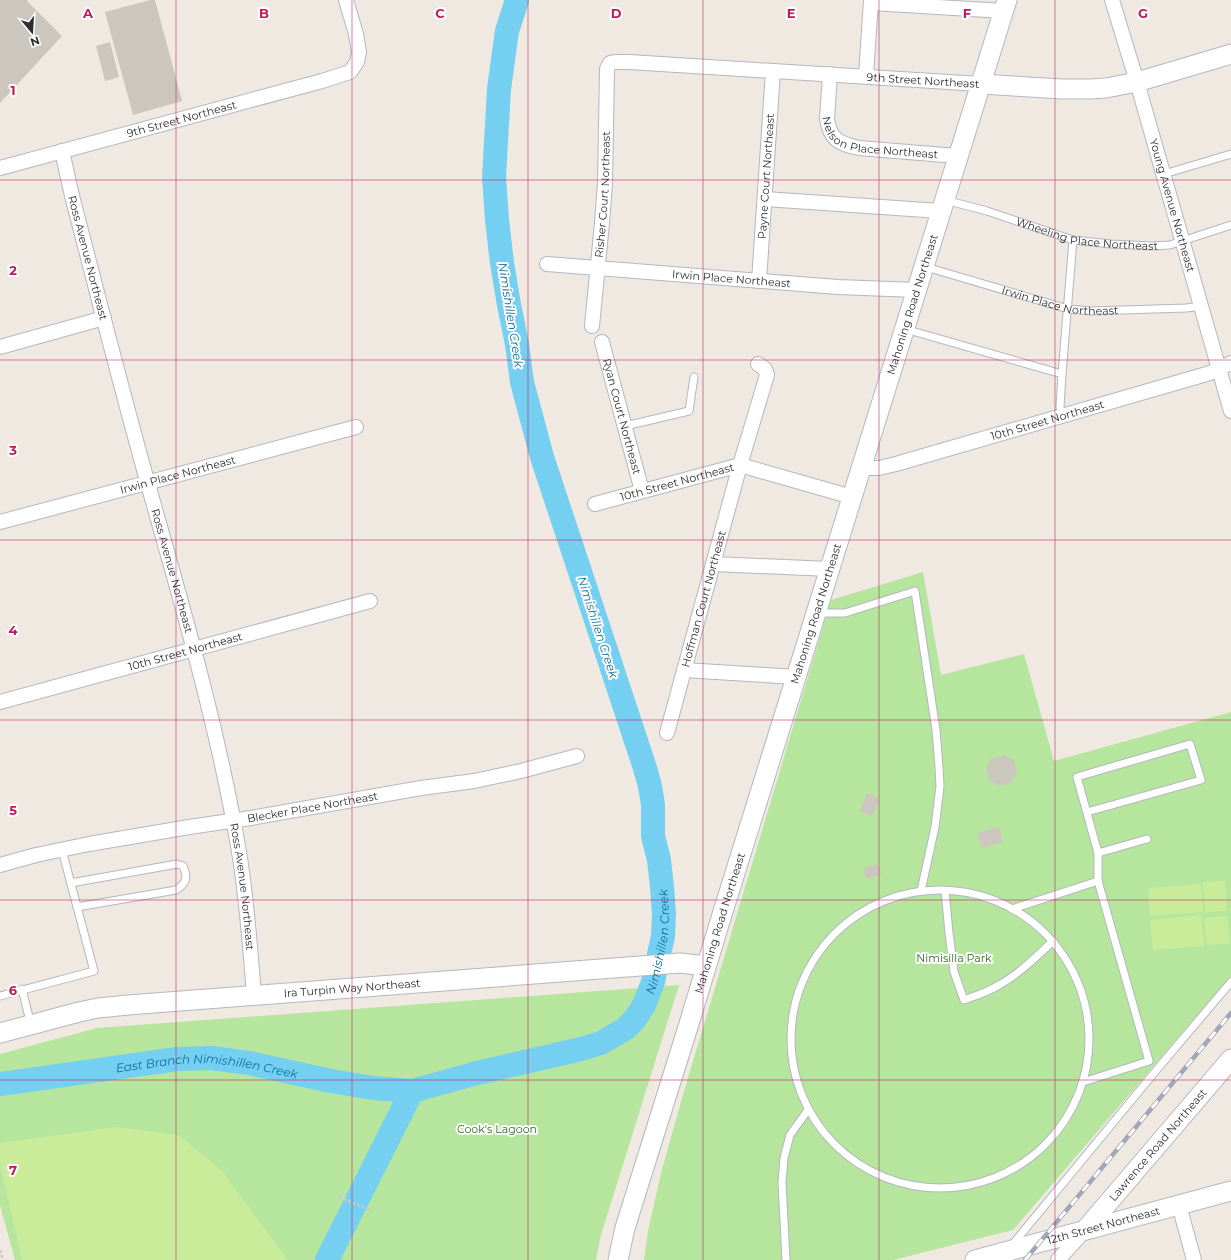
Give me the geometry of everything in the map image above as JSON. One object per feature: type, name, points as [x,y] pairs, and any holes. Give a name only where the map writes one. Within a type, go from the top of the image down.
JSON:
[{"type":"main road","name":"Mahoning Road Northeast","points":[[618,1260],[625,1228],[1005,5]]},
{"type":"main road","name":"9th Street Northeast","points":[[980,84],[1062,89],[1090,89],[1137,82],[1231,54]]},
{"type":"main road","name":"Ira Turpin Way Northeast","points":[[0,1033],[98,1008],[615,967],[680,963],[706,966]]},
{"type":"main road","name":"Lawrence Road Northeast","points":[[1085,1230],[1231,1059]]},
{"type":"main road","points":[[631,1260],[636,1228],[650,1177],[646,1162]]},
{"type":"main road","name":"12th Street Northeast","points":[[975,1260],[1231,1191]]},
{"type":"main road","name":"Mahoning Road Northeast","points":[[606,1260],[607,1255],[625,1228]]},
{"type":"street","name":"9th Street Northeast","points":[[0,168],[322,81],[350,72],[357,62],[359,52],[356,34],[346,0]]},
{"type":"street","name":"Young Avenue Northeast","points":[[1112,0],[1164,174],[1201,306],[1225,366],[1231,411]]},
{"type":"street","points":[[866,76],[871,2],[1005,5]]},
{"type":"street","name":"9th Street Northeast","points":[[610,63],[628,62],[980,84]]},
{"type":"street","name":"Risher Court Northeast","points":[[592,326],[605,183],[607,69],[610,63]]},
{"type":"street","name":"Payne Court Northeast","points":[[759,281],[773,71]]},
{"type":"street","name":"Nelson Place Northeast","points":[[830,74],[827,119],[828,126],[833,136],[837,140],[845,145],[859,148],[958,156]]},
{"type":"street","name":"Ross Avenue Northeast","points":[[62,151],[104,318],[147,482],[194,649],[218,747],[233,821],[247,912],[254,995]]},
{"type":"street","name":"Wheeling Place Northeast","points":[[765,200],[942,206]]},
{"type":"street","name":"Irwin Place Northeast","points":[[547,264],[838,287],[916,290]]},
{"type":"street","points":[[0,347],[104,318]]},
{"type":"street","name":"Ryan Court Northeast","points":[[602,342],[642,491]]},
{"type":"street","points":[[740,465],[767,375],[765,369],[758,364]]},
{"type":"street","name":"10th Street Northeast","points":[[861,468],[879,468],[896,464],[1210,373],[1225,366]]},
{"type":"street","name":"Irwin Place Northeast","points":[[0,522],[356,427]]},
{"type":"street","name":"10th Street Northeast","points":[[595,504],[740,465],[852,497]]},
{"type":"street","name":"Hoffman Court Northeast","points":[[667,733],[740,465]]},
{"type":"street","points":[[713,564],[829,569]]},
{"type":"street","name":"10th Street Northeast","points":[[0,702],[370,601]]},
{"type":"street","points":[[684,670],[796,677]]},
{"type":"street","name":"Blecker Place Northeast","points":[[0,865],[36,855],[189,827],[336,804],[421,788],[474,781],[521,771],[577,756]]},
{"type":"street","points":[[1179,1205],[1194,1260]]},
{"type":"street","points":[[1058,1260],[1085,1230]]},
{"type":"lane","points":[[1164,174],[1231,154]]},
{"type":"lane","name":"Wheeling Place Northeast","points":[[942,206],[987,211],[1073,240],[1111,244],[1152,246],[1170,245],[1231,225]]},
{"type":"lane","points":[[1062,416],[1060,407],[1062,374],[1073,240]]},
{"type":"lane","name":"Irwin Place Northeast","points":[[923,266],[1068,309],[1099,311],[1186,308],[1201,306]]},
{"type":"lane","points":[[904,328],[1062,374]]},
{"type":"lane","points":[[624,426],[689,411],[694,377]]},
{"type":"lane","points":[[815,613],[845,613],[915,591],[936,730],[940,786],[935,827],[920,891]]},
{"type":"lane","points":[[1087,812],[1201,780],[1190,744],[1077,777],[1098,854],[1098,880],[1149,1061]]},
{"type":"lane","points":[[1098,854],[1147,839]]},
{"type":"lane","points":[[0,996],[94,971],[62,850]]},
{"type":"lane","points":[[71,883],[177,864],[183,866],[186,872],[186,880],[183,886],[176,890],[77,907]]},
{"type":"lane","points":[[1012,909],[1098,880]]},
{"type":"lane","points":[[945,890],[954,972],[964,1000],[987,991],[1010,978],[1032,961],[1053,941]]},
{"type":"lane","points":[[945,890],[987,898],[1012,909],[1030,920],[1053,941],[1071,967],[1086,1010],[1089,1040],[1083,1082],[1069,1114],[1055,1133],[1038,1151],[999,1176],[984,1182],[953,1188],[937,1188],[906,1184],[890,1180],[862,1167],[837,1148],[816,1124],[808,1110],[796,1081],[792,1066],[792,1018],[795,1003],[805,974],[823,947],[845,924],[858,915],[886,900],[900,895],[920,891],[945,890]]},
{"type":"lane","points":[[1008,1251],[1159,1066],[1231,982]]},
{"type":"lane","points":[[22,990],[31,1025]]},
{"type":"lane","points":[[1083,1082],[1149,1061],[1159,1066]]},
{"type":"lane","points":[[786,1260],[782,1182],[784,1158],[790,1135],[808,1110]]},
{"type":"path","points":[[339,1197],[372,1211]]},
{"type":"path","points":[[0,1250],[2,1260]]},
{"type":"green space","name":"Nimisilla Park","points":[[923,572],[941,675],[1024,654],[1054,761],[1231,712],[1231,976],[1013,1230],[893,1260],[644,1260],[648,1231],[661,1173],[682,1098],[831,600]]},
{"type":"green space","points":[[1225,881],[1227,911],[1205,912],[1203,882]]},
{"type":"green space","points":[[1201,884],[1203,912],[1150,916],[1148,888]]},
{"type":"green space","points":[[1201,915],[1204,946],[1153,950],[1150,920]]},
{"type":"green space","points":[[1227,916],[1230,943],[1207,945],[1204,918]]},
{"type":"green space","name":"Cook's Lagoon","points":[[679,985],[601,1235],[596,1260],[15,1260],[0,1205],[0,1054],[97,1028]]},
{"type":"green space","points":[[117,1127],[179,1135],[222,1171],[288,1260],[22,1260],[0,1165],[0,1143]]},
{"type":"building","points":[[0,0],[28,0],[27,1],[62,36],[0,103]]},
{"type":"building","points":[[155,0],[182,101],[133,115],[105,12]]},
{"type":"building","points":[[110,42],[119,77],[105,81],[96,46]]},
{"type":"building","points":[[1004,755],[1014,760],[1017,773],[1011,783],[999,786],[989,779],[986,769],[991,759]]},
{"type":"building","points":[[867,793],[880,799],[872,816],[860,811]]},
{"type":"building","points":[[999,827],[1003,842],[982,848],[977,833]]},
{"type":"building","points":[[878,864],[881,874],[866,879],[863,868]]},
{"type":"waterway","name":"Nimishillen Creek","points":[[0,1084],[177,1059],[212,1058],[249,1063],[331,1081],[373,1088],[412,1091],[477,1073],[601,1043],[625,1029],[635,1019],[644,1005],[653,982],[663,936],[664,914],[659,860],[653,836],[653,805],[650,786],[542,457],[522,382],[517,344],[502,263],[494,177],[499,89],[507,31],[517,0]]},
{"type":"waterway","points":[[327,1260],[412,1091]]},
{"type":"railway","points":[[1025,1260],[1231,1013]]},
{"type":"water label","name":"East Branch Nimishillen Creek","points":[[206,1072]]}]
